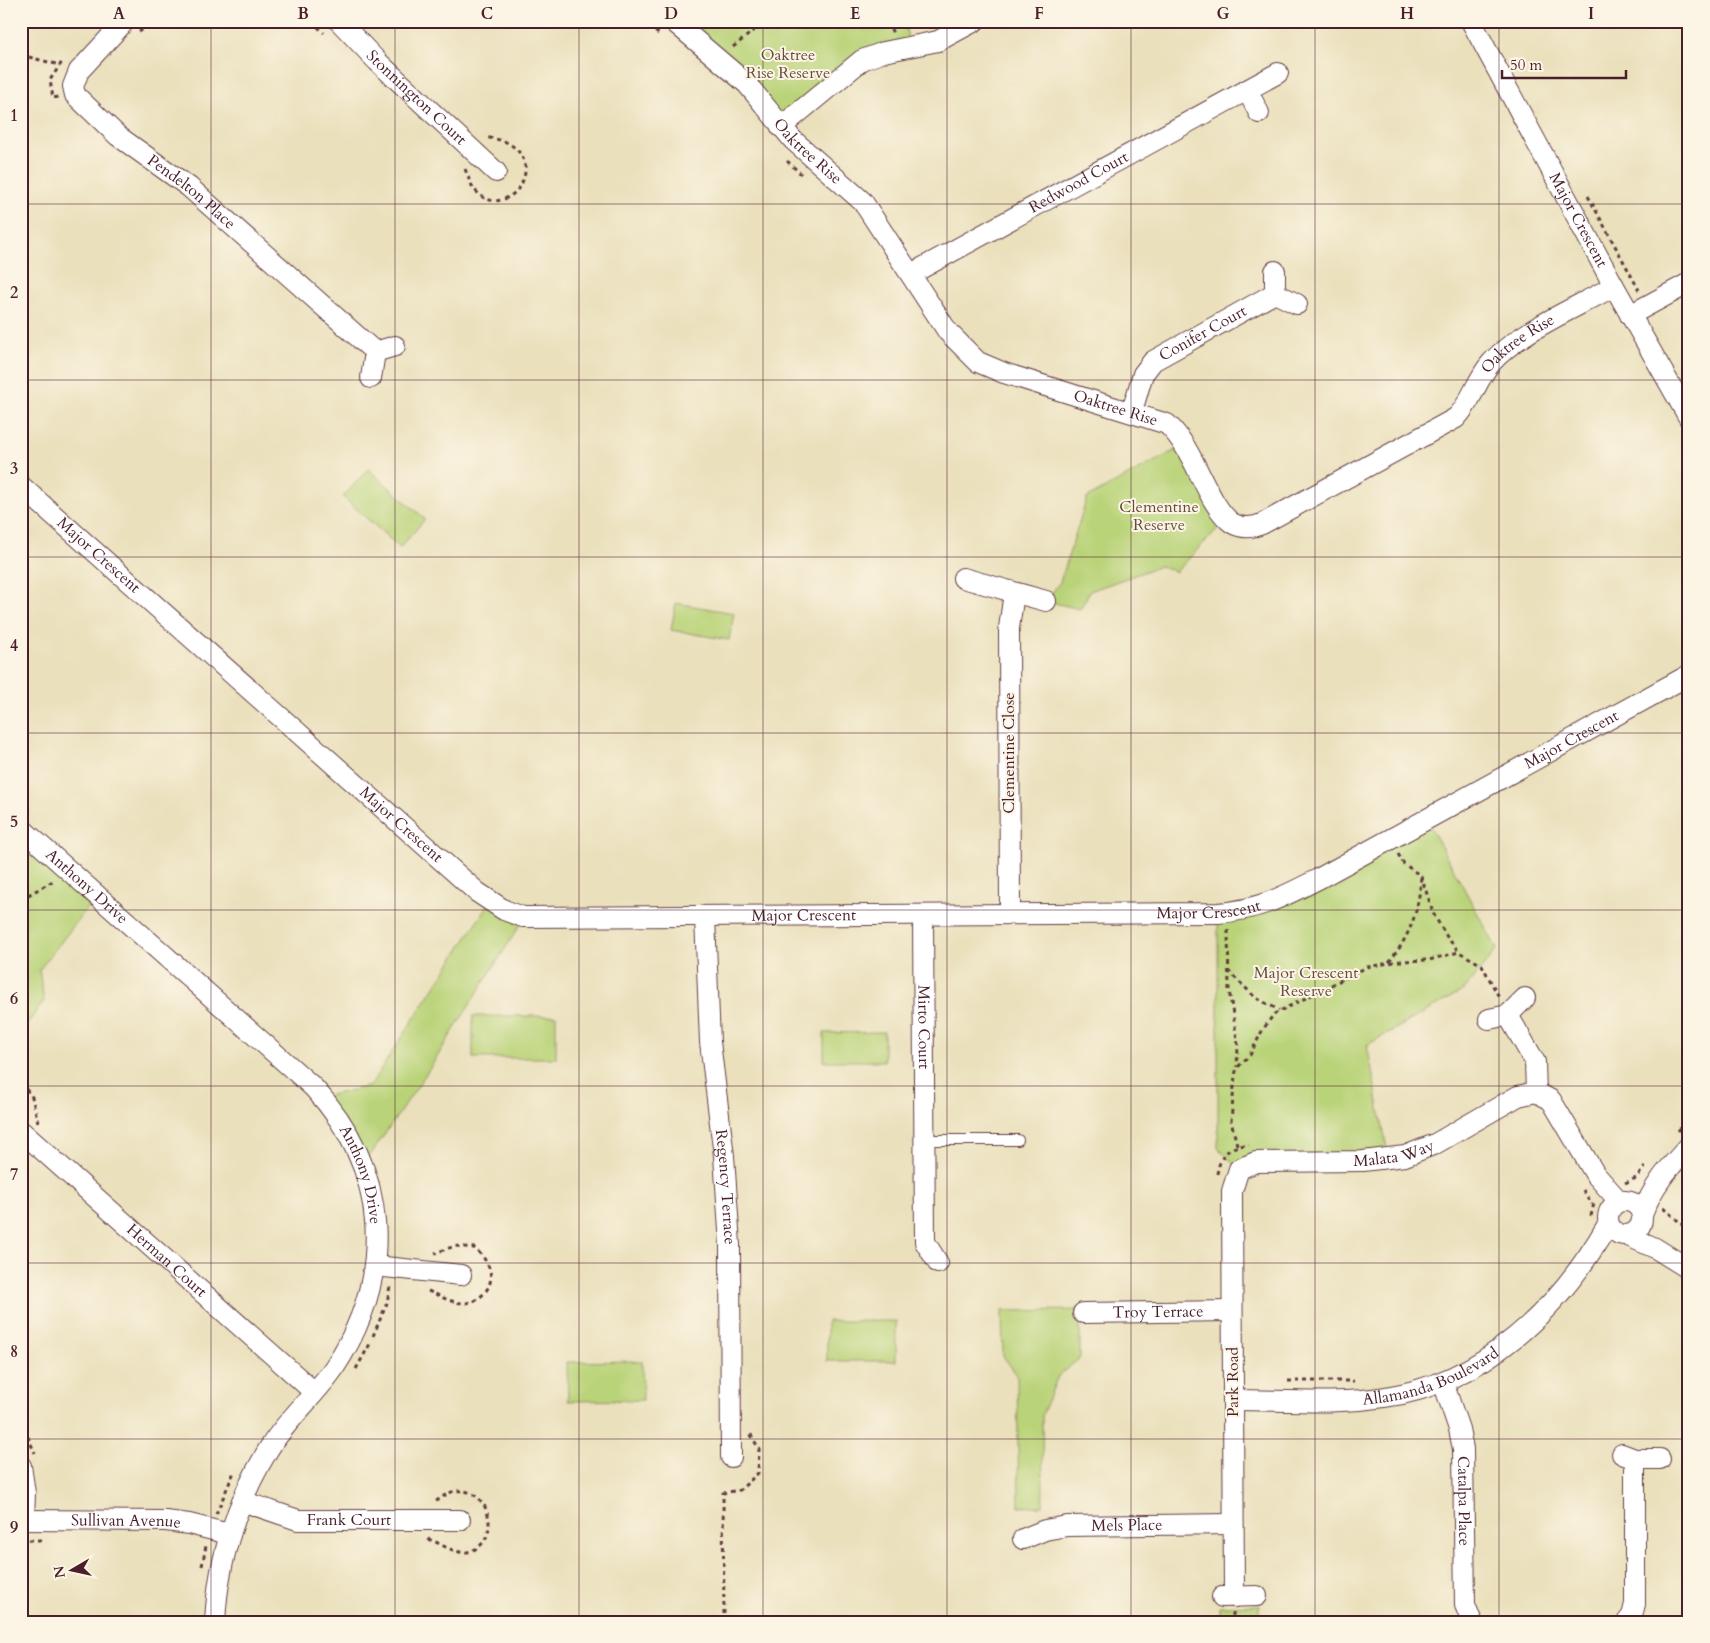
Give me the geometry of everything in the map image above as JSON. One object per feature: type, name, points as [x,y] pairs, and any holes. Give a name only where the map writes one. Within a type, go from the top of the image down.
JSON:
[{"type":"street","name":"Stonnington Court","points":[[339,21],[377,61],[496,172]]},
{"type":"street","name":"Oaktree Rise","points":[[673,21],[747,84],[781,128],[800,147],[848,186],[863,202],[911,274],[938,320],[957,343],[978,362],[1004,373],[1159,420],[1174,430],[1185,445],[1222,512],[1240,527],[1255,527],[1456,418],[1470,401],[1489,365],[1509,346],[1614,286]]},
{"type":"street","points":[[781,128],[862,60],[884,52],[938,41],[975,21]]},
{"type":"street","name":"Major Crescent","points":[[1472,21],[1614,286],[1689,418]]},
{"type":"street","name":"Pendelton Place","points":[[131,27],[79,71],[74,86],[75,95],[118,136],[189,187],[375,352]]},
{"type":"street","name":"Redwood Court","points":[[911,274],[1278,73]]},
{"type":"street","points":[[1247,90],[1259,114]]},
{"type":"street","points":[[1275,271],[1275,293],[1298,304]]},
{"type":"street","points":[[1630,315],[1689,283]]},
{"type":"street","name":"Conifer Court","points":[[1132,412],[1142,374],[1153,361],[1275,293]]},
{"type":"street","points":[[371,378],[375,352],[395,346]]},
{"type":"street","name":"Major Crescent","points":[[21,486],[477,892],[495,905],[513,914],[532,918],[1218,913],[1244,911],[1269,904],[1689,675]]},
{"type":"street","points":[[963,578],[1046,601]]},
{"type":"street","name":"Clementine Close","points":[[1010,914],[1008,628],[1014,593]]},
{"type":"street","name":"Anthony Drive","points":[[21,828],[277,1054],[326,1101],[350,1138],[367,1179],[374,1213],[375,1266],[371,1286],[353,1336],[332,1370],[269,1448],[242,1501],[229,1534],[220,1576],[215,1622]]},
{"type":"street","name":"Mirto Court","points":[[923,914],[925,1242],[938,1264]]},
{"type":"street","name":"Regency Terrace","points":[[705,917],[710,1042],[724,1156],[730,1245],[731,1458]]},
{"type":"street","points":[[1488,1019],[1508,1015],[1525,998]]},
{"type":"street","points":[[1508,1015],[1534,1062],[1536,1092],[1546,1096],[1555,1106],[1595,1174],[1626,1215],[1655,1248],[1689,1268]]},
{"type":"street","name":"Malata Way","points":[[1239,1169],[1256,1162],[1363,1162],[1404,1156],[1435,1144],[1518,1096],[1536,1092]]},
{"type":"street","name":"Herman Court","points":[[21,1130],[314,1391]]},
{"type":"street","name":"Allamanda Boulevard","points":[[1233,1400],[1377,1398],[1411,1393],[1443,1382],[1484,1361],[1513,1339],[1541,1312],[1689,1146]]},
{"type":"street","name":"Park Road","points":[[1239,1169],[1235,1175],[1232,1191],[1234,1524],[1227,1597],[1258,1596]]},
{"type":"street","points":[[375,1266],[461,1275]]},
{"type":"street","name":"Troy Terrace","points":[[1083,1313],[1232,1311]]},
{"type":"street","name":"Catalpa Place","points":[[1443,1382],[1459,1429],[1463,1449],[1465,1606],[1472,1622]]},
{"type":"street","points":[[1627,1622],[1632,1616],[1635,1604],[1629,1457],[1660,1459]]},
{"type":"street","points":[[21,1466],[25,1493],[22,1520]]},
{"type":"street","name":"Frank Court","points":[[242,1501],[298,1520],[460,1520]]},
{"type":"street","name":"Sullivan Avenue","points":[[22,1520],[166,1522],[190,1524],[229,1534]]},
{"type":"street","name":"Mels Place","points":[[1023,1539],[1045,1530],[1067,1526],[1234,1524]]},
{"type":"lane","points":[[924,1140],[1018,1140]]},
{"type":"path","points":[[131,27],[155,21]]},
{"type":"path","points":[[733,47],[766,21]]},
{"type":"path","points":[[21,55],[60,65]]},
{"type":"path","points":[[1389,855],[1398,851],[1399,858],[1404,864],[1421,876],[1434,916],[1447,938],[1459,952],[1482,965],[1508,1015]]},
{"type":"path","points":[[47,875],[61,888]]},
{"type":"path","points":[[1389,962],[1404,943],[1414,922],[1421,876]]},
{"type":"path","points":[[21,899],[53,881]]},
{"type":"path","points":[[1221,930],[1233,930]]},
{"type":"path","points":[[1228,930],[1229,990],[1238,1045],[1231,1114],[1233,1135],[1237,1146]]},
{"type":"path","points":[[1237,1068],[1250,1055],[1269,1018],[1280,1010],[1358,971],[1389,962],[1429,960],[1459,952]]},
{"type":"path","points":[[1228,971],[1256,998],[1280,1010]]},
{"type":"path","points":[[1626,1215],[1632,1181]]},
{"type":"path","points":[[1660,1206],[1689,1230]]},
{"type":"path","points":[[1281,1381],[1356,1381]]},
{"type":"path","points":[[724,1493],[724,1622]]},
{"type":"green space","name":"Oaktree Rise Reserve","points":[[673,21],[904,21],[910,47],[884,52],[781,127]]},
{"type":"green space","name":"Clementine Reserve","points":[[1185,445],[1227,519],[1176,572],[1160,566],[1090,591],[1080,609],[1046,601],[1060,582],[1087,498]]},
{"type":"green space","points":[[368,469],[425,519],[400,548],[343,497]]},
{"type":"green space","points":[[676,603],[734,613],[729,640],[671,630]]},
{"type":"green space","name":"Major Crescent Reserve","points":[[1426,819],[1497,949],[1464,990],[1367,1045],[1389,1159],[1239,1169],[1218,1148],[1218,913],[1244,911]]},
{"type":"green space","points":[[21,828],[97,896],[39,970],[44,1001],[21,1032]]},
{"type":"green space","points":[[490,902],[525,917],[430,1068],[363,1166],[322,1097],[370,1086]]},
{"type":"green space","points":[[473,1016],[556,1016],[556,1058],[473,1058]]},
{"type":"green space","points":[[884,1032],[884,1061],[824,1061],[824,1033]]},
{"type":"green space","points":[[1080,1310],[1080,1358],[1058,1376],[1042,1415],[1043,1506],[1019,1507],[1017,1375],[1003,1356],[1002,1311]]},
{"type":"green space","points":[[827,1321],[896,1321],[896,1361],[827,1361]]},
{"type":"green space","points":[[642,1361],[643,1400],[568,1401],[567,1362]]},
{"type":"green space","points":[[1260,1605],[1260,1622],[1220,1622],[1220,1606]]}]
